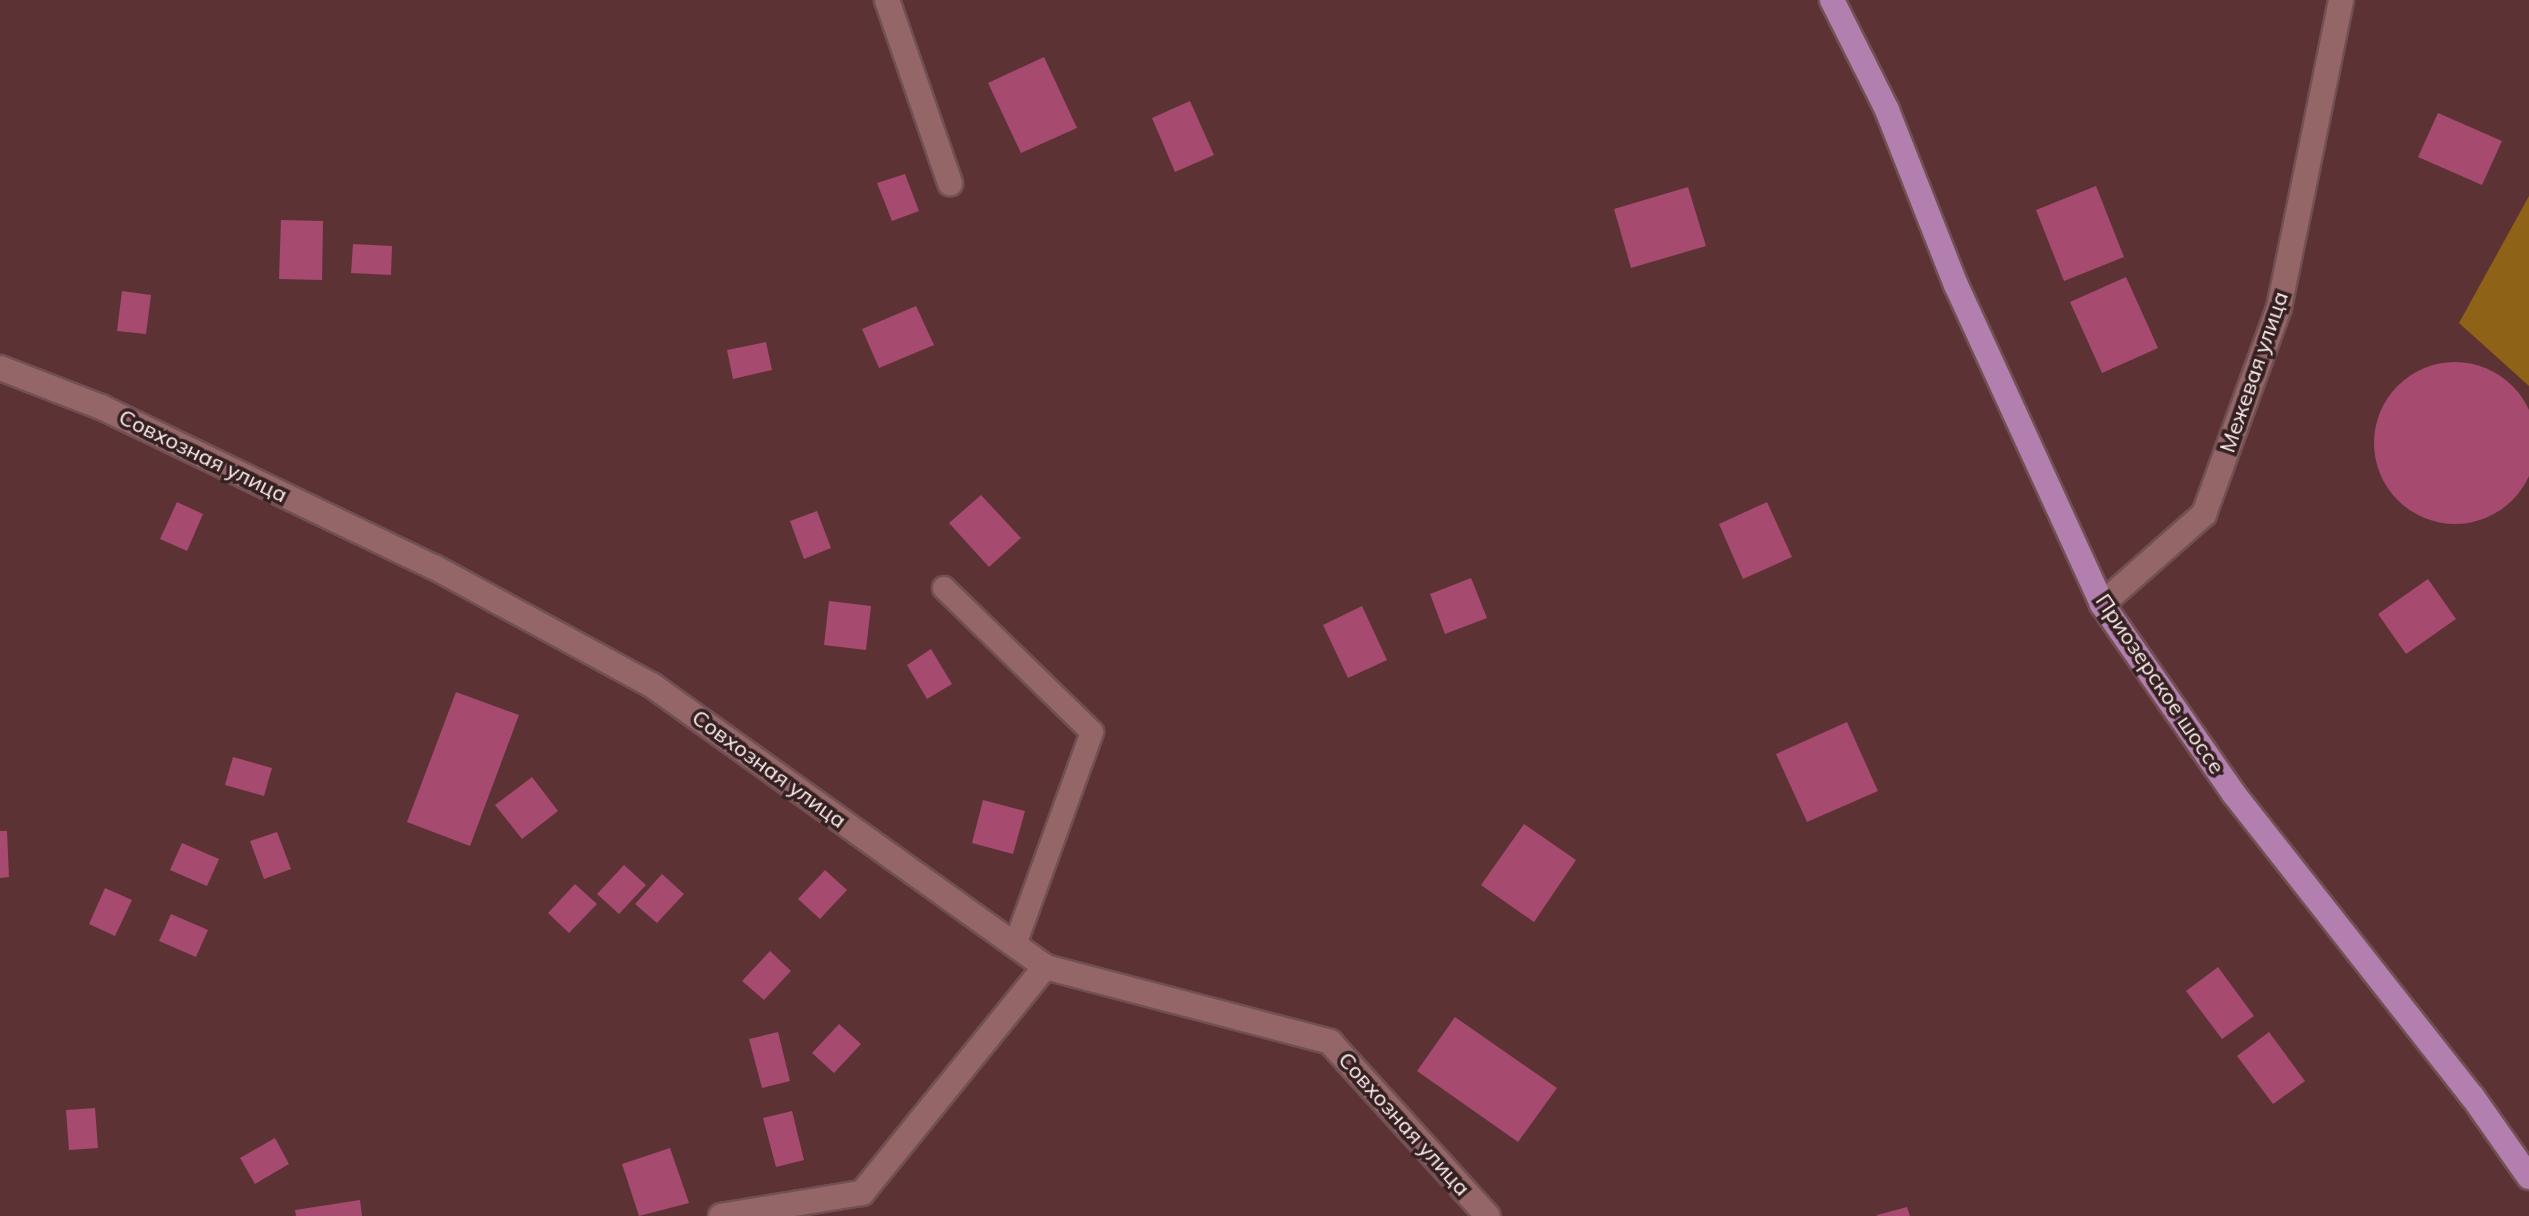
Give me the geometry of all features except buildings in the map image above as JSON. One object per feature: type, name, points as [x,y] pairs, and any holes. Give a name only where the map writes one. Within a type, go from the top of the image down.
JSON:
[{"type":"main road","name":"Приозерское шоссе","points":[[1832,0],[1887,110],[1956,285],[2102,604],[2234,794],[2472,1096],[2529,1177]]},
{"type":"street","points":[[887,0],[950,183]]},
{"type":"street","name":"Межевая улица","points":[[2102,604],[2204,514],[2279,308],[2341,0]]},
{"type":"street","name":"Совхозная улица","points":[[0,368],[101,407],[420,560],[653,686],[1045,967],[1330,1042],[1488,1216]]},
{"type":"street","points":[[721,1216],[862,1193],[1045,967]]},
{"type":"lane","points":[[944,588],[1092,732],[1015,945]]},
{"type":"shaded area","points":[[2529,196],[2529,386],[2459,323]]}]
